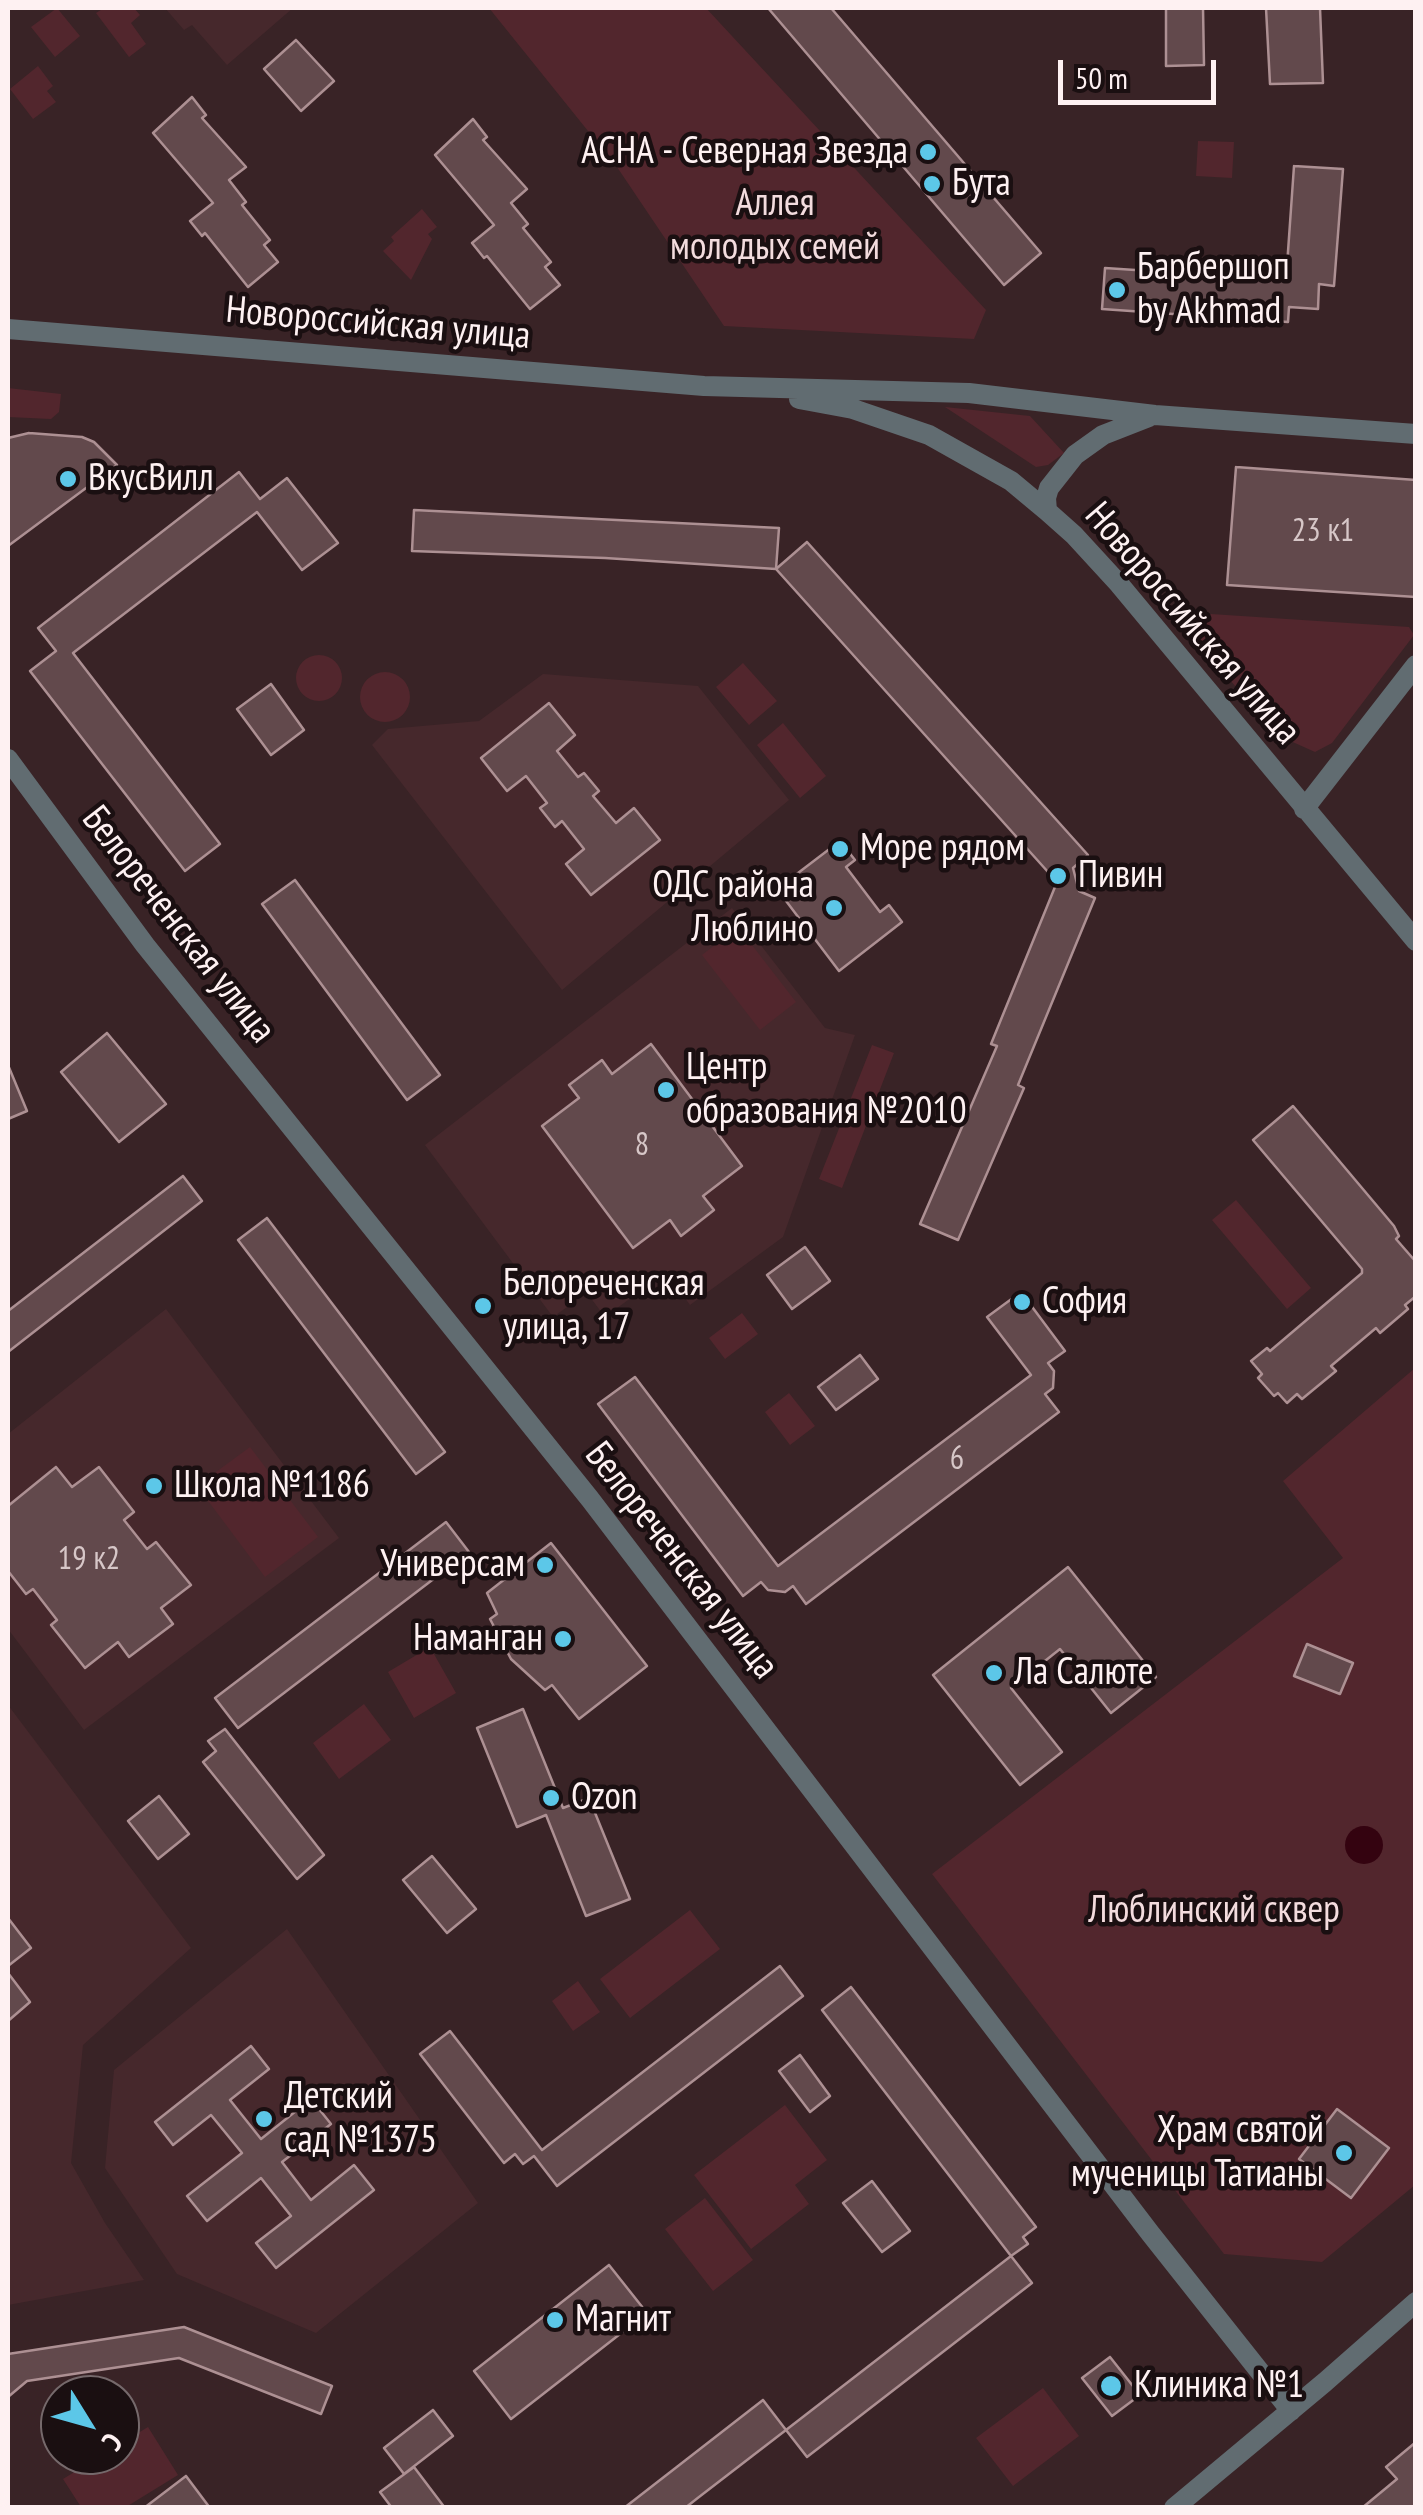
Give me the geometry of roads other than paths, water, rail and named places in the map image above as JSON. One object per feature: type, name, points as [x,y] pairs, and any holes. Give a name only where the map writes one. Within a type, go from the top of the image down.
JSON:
[{"type":"street","name":"Новороссийская улица","points":[[8,329],[743,388],[970,393],[1155,415],[1416,434]]},
{"type":"street","name":"Новороссийская улица","points":[[743,388],[854,410],[928,434],[1010,481],[1048,511],[1119,584],[1416,941]]},
{"type":"street","points":[[1048,511],[1049,488],[1076,455],[1103,435],[1155,415]]},
{"type":"street","points":[[1304,809],[1416,666]]},
{"type":"street","name":"Белореченская улица","points":[[8,759],[146,945],[590,1499],[1291,2412]]},
{"type":"street","points":[[1174,2508],[1416,2302]]},
{"type":"place","name":"АСНА - Северная Звезда","points":[[928,152]]},
{"type":"place","name":"Бута","points":[[932,184]]},
{"type":"place","name":"Барбершоп by Akhmad","points":[[1117,290]]},
{"type":"place","name":"ВкусВилл","points":[[68,479]]},
{"type":"place","name":"Море рядом","points":[[840,849]]},
{"type":"place","name":"Пивин","points":[[1058,876]]},
{"type":"place","name":"ОДС района Люблино","points":[[834,908]]},
{"type":"place","name":"Центр образования №2010","points":[[666,1090]]},
{"type":"place","name":"София","points":[[1022,1302]]},
{"type":"place","name":"Белореченская улица, 17","points":[[483,1306]]},
{"type":"place","name":"Школа №1186","points":[[154,1486]]},
{"type":"place","name":"Универсам","points":[[545,1565]]},
{"type":"place","name":"Наманган","points":[[563,1639]]},
{"type":"place","name":"Ла Салюте","points":[[994,1673]]},
{"type":"place","name":"Ozon","points":[[551,1798]]},
{"type":"place","name":"Детский сад №1375","points":[[264,2119]]},
{"type":"place","name":"Храм святой мученицы Татианы","points":[[1344,2153]]},
{"type":"place","name":"Магнит","points":[[555,2320]]},
{"type":"place","name":"Клиника №1","points":[[1111,2386]]},
{"type":"park label","name":"Аллея молодых семей","points":[[775,226]]},
{"type":"park label","name":"Люблинский сквер","points":[[1214,1911]]}]
